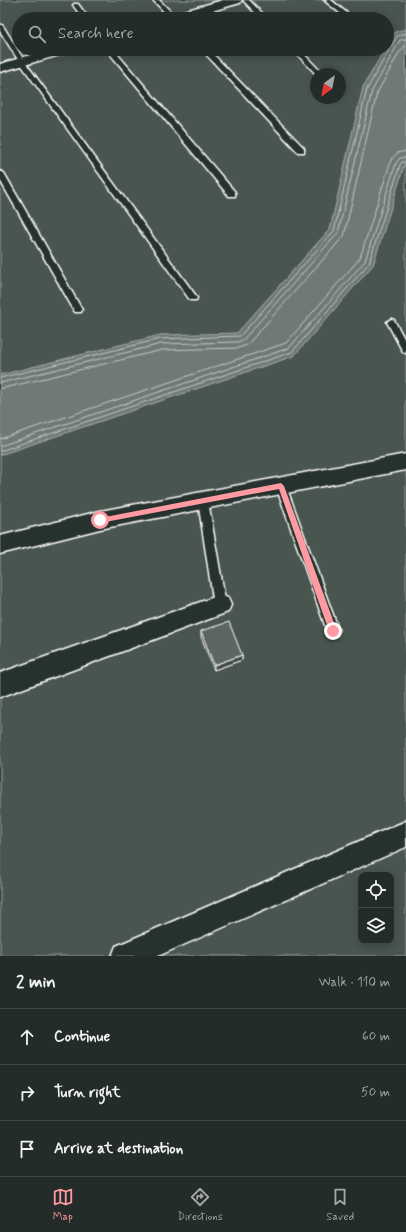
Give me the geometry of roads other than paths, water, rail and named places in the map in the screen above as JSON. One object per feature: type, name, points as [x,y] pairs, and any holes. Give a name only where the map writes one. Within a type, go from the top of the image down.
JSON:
[{"type":"street","points":[[196,12],[236,0]]},
{"type":"street","points":[[0,68],[42,56]]},
{"type":"street","points":[[0,545],[100,520],[406,462]]},
{"type":"street","points":[[0,685],[220,605]]},
{"type":"street","points":[[126,956],[406,834]]},
{"type":"lane","points":[[156,0],[167,12]]},
{"type":"lane","points":[[246,0],[258,12]]},
{"type":"lane","points":[[327,0],[342,12]]},
{"type":"lane","points":[[76,5],[81,12]]},
{"type":"lane","points":[[0,26],[12,46]]},
{"type":"lane","points":[[18,56],[193,298]]},
{"type":"lane","points":[[114,56],[232,194]]},
{"type":"lane","points":[[211,56],[301,150]]},
{"type":"lane","points":[[302,56],[314,68]]},
{"type":"lane","points":[[0,173],[78,310]]},
{"type":"lane","points":[[391,322],[406,350]]},
{"type":"lane","points":[[281,486],[333,631]]},
{"type":"lane","points":[[203,501],[220,605]]},
{"type":"water","points":[[406,29],[406,160],[373,265],[294,356],[0,455],[0,375],[160,335],[237,333],[330,229],[363,87],[381,56],[394,56],[395,32]]}]
